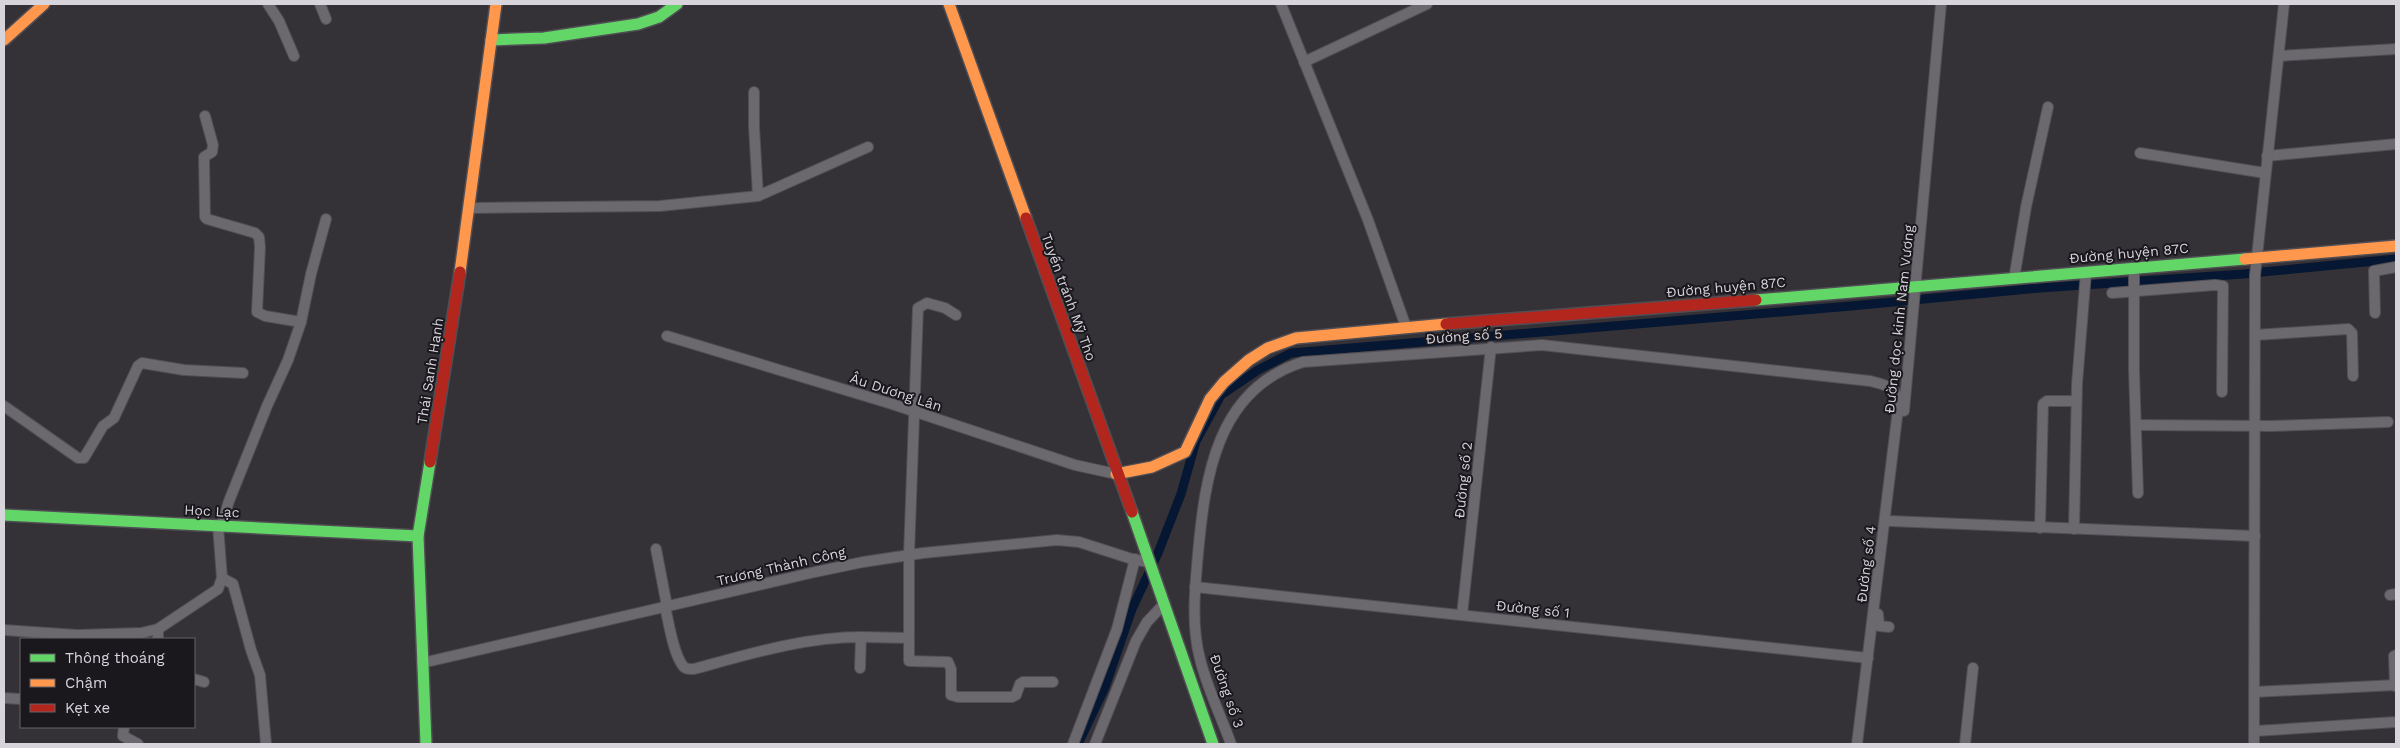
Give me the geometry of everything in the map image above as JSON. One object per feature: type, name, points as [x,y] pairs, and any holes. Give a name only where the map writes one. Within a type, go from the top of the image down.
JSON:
[{"type":"main road","points":[[4,40],[44,4]]},
{"type":"main road","name":"Thái Sanh Hạnh","points":[[426,744],[418,536],[469,208],[496,4]]},
{"type":"main road","points":[[491,40],[544,38],[638,24],[659,17],[677,4]]},
{"type":"main road","name":"Tuyến tránh Mỹ Tho","points":[[949,4],[1116,474],[1193,683],[1212,744]]},
{"type":"main road","name":"Đường huyện 87C","points":[[1116,474],[1138,472],[1178,457],[1185,452],[1216,391],[1241,367],[1268,348],[1296,338],[1406,327],[1915,296],[2014,278],[2085,281],[2134,271],[2257,266],[2396,246]]},
{"type":"main road","name":"Học Lạc","points":[[4,515],[418,536]]},
{"type":"street","points":[[268,4],[279,21],[294,56]]},
{"type":"street","points":[[320,4],[326,19]]},
{"type":"street","points":[[1282,4],[1368,220],[1406,327]]},
{"type":"street","points":[[1304,62],[1427,4]]},
{"type":"street","name":"Đường dọc kinh Nam Vương","points":[[1888,627],[1878,626],[1878,618],[1915,296],[1941,4]]},
{"type":"street","points":[[2254,744],[2259,731],[2254,692],[2255,536],[2262,426],[2256,335],[2257,266],[2265,173],[2284,4]]},
{"type":"street","points":[[2279,56],[2396,49]]},
{"type":"street","points":[[754,92],[758,196]]},
{"type":"street","points":[[2014,278],[2026,207],[2048,107]]},
{"type":"street","points":[[205,116],[213,146],[212,152],[204,157],[205,217],[251,231],[259,237],[256,308],[259,315],[301,322]]},
{"type":"street","points":[[2267,156],[2396,144]]},
{"type":"street","points":[[469,208],[660,206],[758,196],[868,146]]},
{"type":"street","points":[[2140,153],[2265,173]]},
{"type":"street","points":[[4,630],[77,637],[140,633],[158,634],[218,588],[222,578],[220,526],[267,406],[288,360],[301,322],[311,274],[326,219]]},
{"type":"street","points":[[2376,313],[2374,271],[2396,267]]},
{"type":"street","points":[[2134,271],[2134,370],[2138,493]]},
{"type":"street","points":[[2074,529],[2076,401],[2085,281]]},
{"type":"street","points":[[2112,293],[2135,288],[2223,286],[2222,392]]},
{"type":"street","points":[[956,315],[945,308],[927,303],[918,308],[912,411],[909,660],[948,662],[950,664],[951,695],[968,698],[1012,697],[1016,695],[1020,684],[1023,682],[1053,682]]},
{"type":"street","points":[[2256,335],[2348,329],[2352,333],[2353,376]]},
{"type":"street","name":"Âu Dương Lân","points":[[667,336],[912,411],[1075,465],[1116,474]]},
{"type":"street","name":"Đường số 5","points":[[1195,587],[1202,511],[1211,461],[1228,422],[1262,383],[1278,372],[1303,362],[1530,345],[1870,382],[1893,389]]},
{"type":"street","name":"Đường số 2","points":[[1462,615],[1491,348]]},
{"type":"street","points":[[4,406],[78,458],[84,458],[104,426],[114,418],[138,366],[142,362],[184,370],[243,373]]},
{"type":"street","name":"Đường số 4","points":[[1857,744],[1898,401],[1897,394],[1893,389]]},
{"type":"street","points":[[2040,528],[2043,404],[2048,401],[2076,401]]},
{"type":"street","points":[[2137,425],[2262,426],[2388,422]]},
{"type":"street","points":[[1890,522],[2255,536]]},
{"type":"street","name":"Trương Thành Công","points":[[422,663],[863,562],[909,555],[1070,540],[1149,563]]},
{"type":"street","points":[[656,549],[674,644],[683,666],[690,669],[831,636],[908,638]]},
{"type":"street","points":[[1073,744],[1117,629],[1136,560]]},
{"type":"street","points":[[222,578],[233,584],[250,650],[260,675],[266,744]]},
{"type":"street","name":"Đường số 1","points":[[1195,587],[1868,658]]},
{"type":"street","name":"Đường số 3","points":[[1195,587],[1195,627],[1200,658],[1231,744]]},
{"type":"street","points":[[1095,744],[1136,641],[1147,622],[1163,602]]},
{"type":"street","points":[[860,668],[861,636]]},
{"type":"street","points":[[2254,692],[2396,686],[2394,656],[2396,655]]},
{"type":"street","points":[[1965,744],[1973,668]]},
{"type":"street","points":[[1193,683],[1207,679]]},
{"type":"street","points":[[4,698],[20,699]]},
{"type":"street","points":[[2259,731],[2396,722]]},
{"type":"street","points":[[124,728],[123,736],[138,744]]},
{"type":"waterway","points":[[1078,744],[1105,687],[1132,609],[1158,553],[1181,494],[1196,441],[1221,395],[1258,370],[1291,353],[1851,306],[2040,288],[2243,274],[2396,259]]},
{"type":"traffic: fast","points":[[491,40],[544,38],[638,24],[659,17],[677,4]]},
{"type":"traffic: fast","points":[[1756,300],[2245,259]]},
{"type":"traffic: fast","points":[[426,744],[418,536],[430,462]]},
{"type":"traffic: fast","points":[[1132,512],[1213,744]]},
{"type":"traffic: fast","points":[[4,515],[418,536]]},
{"type":"traffic: slow","points":[[4,40],[44,4]]},
{"type":"traffic: slow","points":[[460,272],[496,4]]},
{"type":"traffic: slow","points":[[949,4],[1026,218]]},
{"type":"traffic: slow","points":[[2245,259],[2396,246]]},
{"type":"traffic: slow","points":[[1116,474],[1152,467],[1185,452],[1210,399],[1224,382],[1249,360],[1268,348],[1296,338],[1446,324]]},
{"type":"traffic: jam","points":[[1026,218],[1132,512]]},
{"type":"traffic: jam","points":[[430,462],[460,272]]},
{"type":"traffic: jam","points":[[1446,324],[1756,300]]}]
